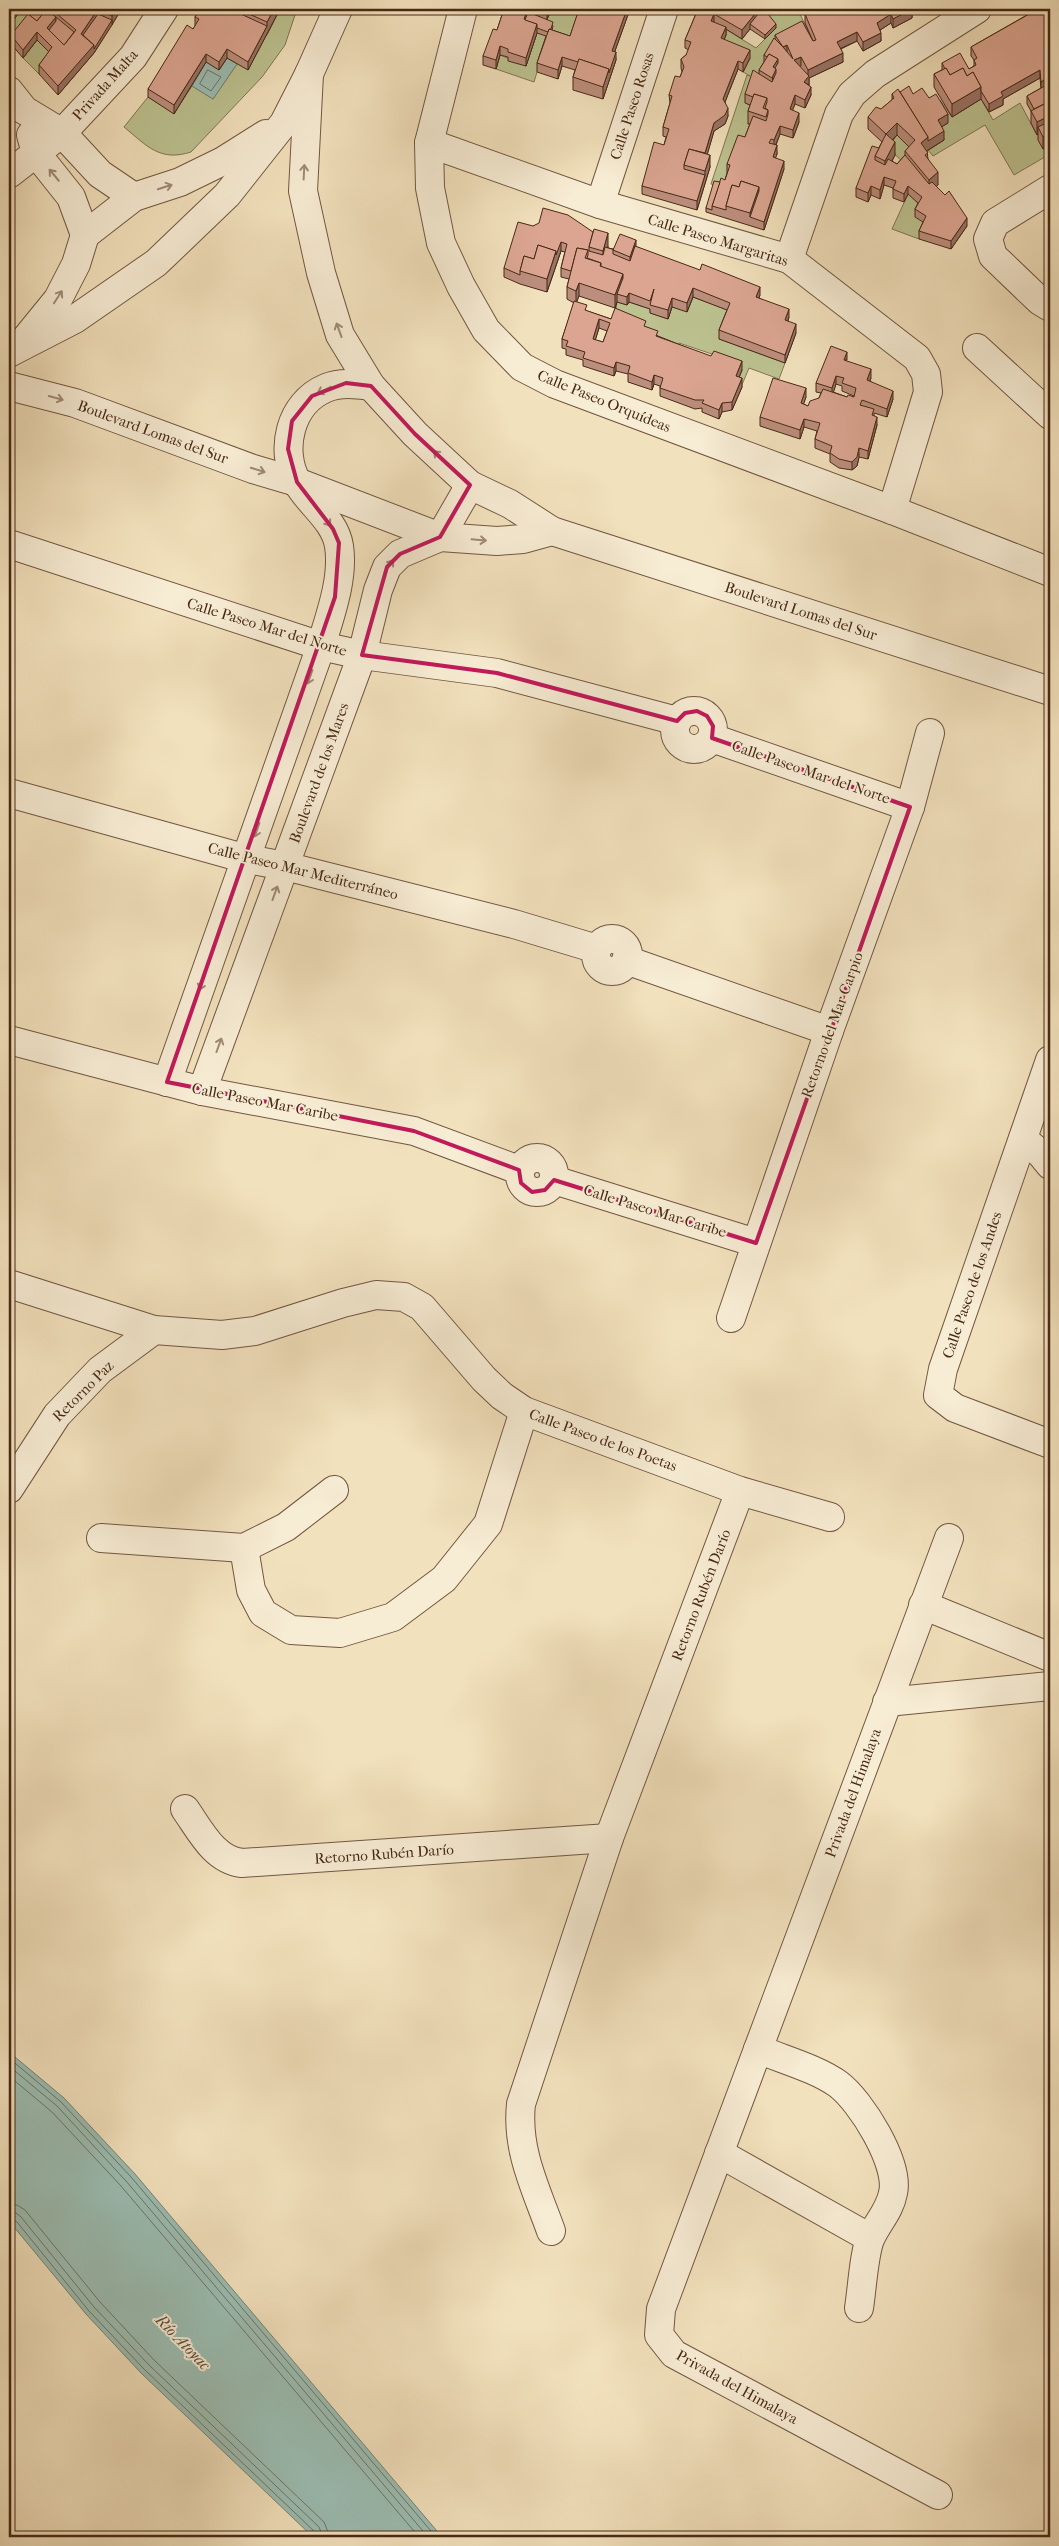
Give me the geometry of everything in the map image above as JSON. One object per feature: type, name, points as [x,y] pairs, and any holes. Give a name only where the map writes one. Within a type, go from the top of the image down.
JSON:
[{"type":"street","name":"Privada Malta","points":[[9,174],[62,133],[133,57],[164,9]]},
{"type":"street","points":[[13,351],[75,320],[156,263],[227,195],[284,123],[309,74],[338,9]]},
{"type":"street","name":"Calle Paseo Orquídeas","points":[[463,9],[429,143],[430,188],[441,243],[461,286],[486,330],[522,367],[556,384],[892,510],[1050,572]]},
{"type":"street","name":"Calle Paseo Rosas","points":[[600,204],[664,9]]},
{"type":"street","points":[[789,258],[840,114],[852,94],[875,74],[977,9]]},
{"type":"street","name":"Boulevard Lomas del Sur","points":[[309,74],[303,191],[321,273],[340,335],[371,386],[415,434],[470,484],[510,504],[552,531],[1050,691]]},
{"type":"street","points":[[16,100],[62,133],[100,174],[134,197]]},
{"type":"street","points":[[13,351],[58,299],[76,264],[84,235],[71,197],[36,153],[16,100]]},
{"type":"street","points":[[84,235],[134,197],[180,182],[223,161],[284,123]]},
{"type":"street","name":"Calle Paseo Margaritas","points":[[429,143],[600,204],[789,258],[917,358],[926,374],[928,392],[892,510]]},
{"type":"street","points":[[1050,189],[995,223],[988,239],[993,256],[1040,301],[1050,306]]},
{"type":"street","points":[[977,348],[1050,415]]},
{"type":"street","points":[[167,1082],[247,859],[335,597],[340,558],[338,543],[333,529],[297,482],[288,449],[292,421],[301,407],[312,396],[326,388],[346,383],[371,386]]},
{"type":"street","name":"Boulevard Lomas del Sur","points":[[9,386],[75,403],[253,469],[297,482],[440,536],[496,541],[523,540],[552,531]]},
{"type":"street","points":[[440,536],[470,484]]},
{"type":"street","name":"Boulevard de los Mares","points":[[202,1091],[362,655],[378,590],[387,567],[400,554],[440,536]]},
{"type":"street","name":"Calle Paseo Mar del Norte","points":[[9,544],[320,646],[362,655],[497,673],[677,721],[685,713],[696,711],[707,716],[713,726],[712,738],[910,807]]},
{"type":"street","name":"Retorno del Mar Carpio","points":[[731,1318],[829,1031],[910,807],[930,733]]},
{"type":"street","name":"Calle Paseo Mar Mediterráneo","points":[[9,793],[247,859],[285,866],[514,924],[597,949],[605,941],[617,940],[626,948],[626,960],[829,1031]]},
{"type":"street","name":"Calle Paseo Mar Caribe","points":[[9,1040],[202,1091],[414,1131],[519,1170],[528,1159],[542,1158],[552,1166],[554,1180],[756,1243]]},
{"type":"street","name":"Calle Paseo de los Andes","points":[[1050,1060],[943,1369],[938,1395],[955,1408],[1050,1444]]},
{"type":"street","points":[[1023,1140],[1041,1154],[1050,1166]]},
{"type":"street","name":"Calle Paseo de los Poetas","points":[[9,1284],[154,1330],[222,1335],[255,1331],[343,1302],[376,1295],[404,1297],[422,1307],[484,1379],[502,1396],[524,1411],[740,1491],[830,1517]]},
{"type":"street","name":"Retorno Paz","points":[[9,1489],[57,1415],[100,1370],[154,1330]]},
{"type":"street","points":[[244,1548],[252,1590],[262,1613],[290,1630],[340,1633],[393,1617],[444,1579],[488,1524],[524,1411]]},
{"type":"street","points":[[101,1538],[244,1548],[286,1527],[334,1490]]},
{"type":"street","name":"Retorno Rubén Darío","points":[[551,2231],[524,2157],[519,2127],[521,2104],[609,1838],[740,1491]]},
{"type":"street","name":"Privada del Himalaya","points":[[938,2495],[674,2354],[659,2334],[661,2309],[949,1538]]},
{"type":"street","points":[[923,1605],[1050,1657]]},
{"type":"street","points":[[887,1702],[1050,1686]]},
{"type":"street","name":"Retorno Rubén Darío","points":[[184,1809],[221,1857],[230,1862],[242,1863],[609,1838]]},
{"type":"street","points":[[758,2049],[820,2074],[840,2085],[876,2130],[890,2161],[894,2192],[885,2216],[870,2238],[859,2308]]},
{"type":"street","points":[[719,2153],[870,2238]]},
{"type":"highlighted area","points":[[346,383],[371,386],[415,434],[470,485],[440,537],[400,554],[387,567],[362,655],[497,673],[677,721],[685,713],[697,711],[707,716],[713,726],[712,738],[910,807],[756,1243],[554,1180],[545,1190],[532,1192],[521,1183],[519,1170],[414,1131],[167,1082],[335,597],[339,543],[333,529],[297,482],[288,449],[292,421],[312,396]]},
{"type":"green space","points":[[22,9],[39,9],[11,44],[8,30]]},
{"type":"green space","points":[[280,9],[297,9],[285,45],[262,77],[191,152],[180,155],[162,153],[147,146],[124,127],[148,97],[174,113],[192,86],[213,99],[237,64],[267,35]]},
{"type":"green space","points":[[520,9],[547,19],[552,9],[575,9],[582,11],[570,45],[537,72],[534,82],[496,69],[500,55],[526,66],[537,33]]},
{"type":"green space","points":[[760,9],[767,9],[770,14],[779,9],[793,9],[797,15],[800,14],[816,48],[745,103],[754,106],[748,124],[753,125],[727,172],[730,173],[721,187],[711,184],[747,75],[750,76],[743,72],[750,58],[721,47],[714,22],[756,48],[776,28]]},
{"type":"green space","points":[[37,40],[52,55],[39,74],[23,58]]},
{"type":"green space","points":[[981,99],[993,120],[1020,103],[1037,135],[1047,130],[1050,154],[1014,175],[985,125],[933,156],[928,150],[944,140],[936,103],[940,100],[952,117]]},
{"type":"green space","points":[[897,135],[915,153],[905,164],[886,146]]},
{"type":"green space","points":[[908,194],[919,204],[924,214],[924,225],[919,239],[892,229]]},
{"type":"green space","points":[[693,297],[730,311],[719,339],[785,363],[779,379],[749,368],[741,387],[736,385],[742,370],[715,355],[679,343],[676,352],[615,316],[617,302],[627,305],[629,302],[650,309],[650,313],[668,319],[672,307]]},
{"type":"water","points":[[227,58],[237,64],[213,99],[192,86],[206,62],[219,70]]},
{"type":"water","name":"Río Atoyac","points":[[9,2052],[64,2098],[135,2174],[442,2537],[313,2537],[141,2373],[86,2314],[9,2221]]},
{"type":"building","points":[[9,9],[15,9],[9,17]]},
{"type":"building","points":[[35,9],[46,9],[54,15],[46,10],[37,21],[30,16]]},
{"type":"building","points":[[51,9],[98,9],[81,34],[94,45],[58,86],[39,65],[52,47],[37,32],[23,50],[11,35],[28,14],[37,21],[46,10],[56,17],[47,28],[64,45],[76,30]]},
{"type":"building","points":[[98,9],[117,9],[112,16]]},
{"type":"building","points":[[199,9],[230,9],[267,26],[248,62],[227,49],[219,62],[206,54],[174,105],[148,89],[187,25],[193,29],[199,19],[195,17]]},
{"type":"building","points":[[238,9],[274,9],[267,22]]},
{"type":"building","points":[[504,9],[528,9],[524,19],[537,24],[526,58],[508,52],[508,49],[500,46],[496,60],[483,56],[493,29],[497,30]]},
{"type":"building","points":[[579,9],[627,9],[612,51],[616,52],[609,73],[609,69],[579,59],[578,62],[562,57],[558,70],[537,63],[549,29],[570,36]]},
{"type":"building","points":[[698,9],[714,14],[711,21],[726,27],[721,38],[750,50],[743,63],[738,61],[723,99],[728,108],[725,115],[714,123],[705,153],[689,149],[684,169],[705,175],[697,201],[642,186],[654,142],[664,145],[669,129],[663,127],[672,96],[669,95],[675,76],[680,77],[684,67],[681,59],[686,55],[691,42],[685,40]]},
{"type":"building","points":[[707,9],[759,9],[742,30]]},
{"type":"building","points":[[762,9],[776,24],[765,35],[750,24]]},
{"type":"building","points":[[815,9],[912,9],[893,19],[891,14],[877,23],[881,33],[863,42],[857,32],[837,42],[843,53],[808,70],[801,57],[794,60],[809,76],[804,82],[811,87],[805,100],[795,95],[790,109],[799,113],[793,130],[780,126],[774,140],[771,139],[769,143],[777,145],[773,157],[784,161],[764,222],[750,217],[759,187],[741,181],[739,187],[732,185],[726,210],[712,206],[721,178],[725,180],[730,165],[727,164],[738,135],[745,137],[753,116],[766,121],[768,114],[768,110],[765,108],[767,98],[754,94],[753,97],[745,94],[753,70],[772,82],[776,73],[775,68],[778,59],[769,54],[767,57],[764,55],[774,38],[783,47],[775,35],[802,21],[813,41],[816,40],[805,14]],"holes":[[[787,45],[793,59],[783,47]]]},
{"type":"building","points":[[1038,9],[1050,9],[1050,40],[1044,44],[1050,55],[1050,76],[1041,82],[1040,70],[1001,92],[1003,96],[989,104],[973,72],[967,76],[963,68],[950,75],[945,69],[942,63],[960,53],[969,69],[976,65],[974,60],[977,58],[971,47]]},
{"type":"building","points":[[528,12],[553,22],[551,29],[548,32],[537,28],[537,24],[525,20]]},
{"type":"building","points":[[98,14],[112,20],[94,49],[94,45],[83,35]]},
{"type":"building","points":[[56,17],[74,32],[64,45],[49,30],[56,21]]},
{"type":"building","points":[[769,54],[778,59],[773,67],[776,69],[772,78],[759,70]]},
{"type":"building","points":[[579,59],[609,69],[603,87],[573,77]]},
{"type":"building","points":[[946,68],[950,75],[963,68],[967,76],[973,72],[981,87],[952,104],[934,74]]},
{"type":"building","points":[[1050,83],[1050,101],[1034,109],[1027,96]]},
{"type":"building","points":[[909,86],[913,94],[922,88],[929,98],[936,94],[948,114],[938,120],[944,131],[928,141],[928,137],[900,92]]},
{"type":"building","points":[[898,89],[928,137],[921,143],[928,153],[925,155],[938,172],[929,180],[905,151],[915,140],[897,123],[886,134],[868,117],[876,107],[881,109],[894,98],[892,94]]},
{"type":"building","points":[[754,94],[767,98],[763,108],[768,110],[766,117],[748,111]]},
{"type":"building","points":[[1050,101],[1050,133],[1043,137],[1038,127],[1049,122],[1047,117],[1037,122],[1031,111]]},
{"type":"building","points":[[886,134],[895,142],[885,161],[875,156]]},
{"type":"building","points":[[872,146],[879,148],[875,160],[885,165],[888,159],[897,164],[905,155],[929,184],[932,182],[945,195],[949,191],[967,218],[951,241],[919,231],[926,216],[915,209],[922,197],[908,186],[904,194],[893,189],[896,181],[884,177],[880,190],[871,186],[868,193],[856,188]]},
{"type":"building","points":[[689,149],[710,155],[705,171],[684,165]]},
{"type":"building","points":[[714,181],[720,182],[712,210],[706,208]]},
{"type":"building","points":[[741,181],[759,187],[750,213],[726,206],[732,185],[739,187]]},
{"type":"building","points":[[543,208],[568,215],[593,232],[589,251],[603,255],[605,247],[615,250],[613,250],[613,254],[630,261],[635,246],[700,270],[702,264],[760,287],[756,297],[789,309],[785,320],[796,324],[785,355],[719,330],[730,303],[693,288],[687,303],[672,298],[668,310],[650,305],[654,289],[650,301],[629,293],[627,297],[617,294],[623,274],[601,267],[601,263],[587,258],[588,250],[577,248],[571,271],[561,268],[567,244],[561,242],[556,255],[556,251],[538,245],[534,259],[524,256],[520,275],[504,268],[518,222],[533,226],[539,223]]},
{"type":"building","points":[[594,229],[608,233],[603,251],[589,247]]},
{"type":"building","points":[[620,234],[636,240],[630,257],[613,250]]},
{"type":"building","points":[[538,245],[556,251],[547,279],[520,271],[524,256],[534,259]]},
{"type":"building","points":[[577,248],[588,250],[585,258],[601,263],[600,266],[623,274],[615,295],[579,283],[576,291],[567,287]]},
{"type":"building","points":[[574,301],[587,305],[585,310],[611,319],[615,308],[646,321],[644,326],[658,331],[656,336],[711,356],[714,351],[742,361],[736,376],[742,378],[732,402],[722,403],[719,410],[702,403],[704,400],[695,400],[660,388],[663,378],[654,375],[652,382],[628,373],[630,366],[616,362],[614,368],[583,358],[585,352],[566,346],[568,341],[562,339]],"holes":[[[599,319],[610,323],[603,342],[593,339]]]},
{"type":"building","points":[[831,346],[847,352],[844,360],[871,369],[867,380],[893,391],[887,409],[862,400],[860,405],[874,409],[872,415],[877,417],[868,451],[859,448],[857,457],[852,462],[839,459],[830,453],[832,446],[815,439],[820,423],[804,419],[800,430],[760,417],[773,378],[806,388],[801,403],[808,406],[810,401],[819,398],[823,389],[847,397],[848,395],[854,397],[856,388],[842,383],[844,378],[836,376],[832,388],[816,383]]}]
